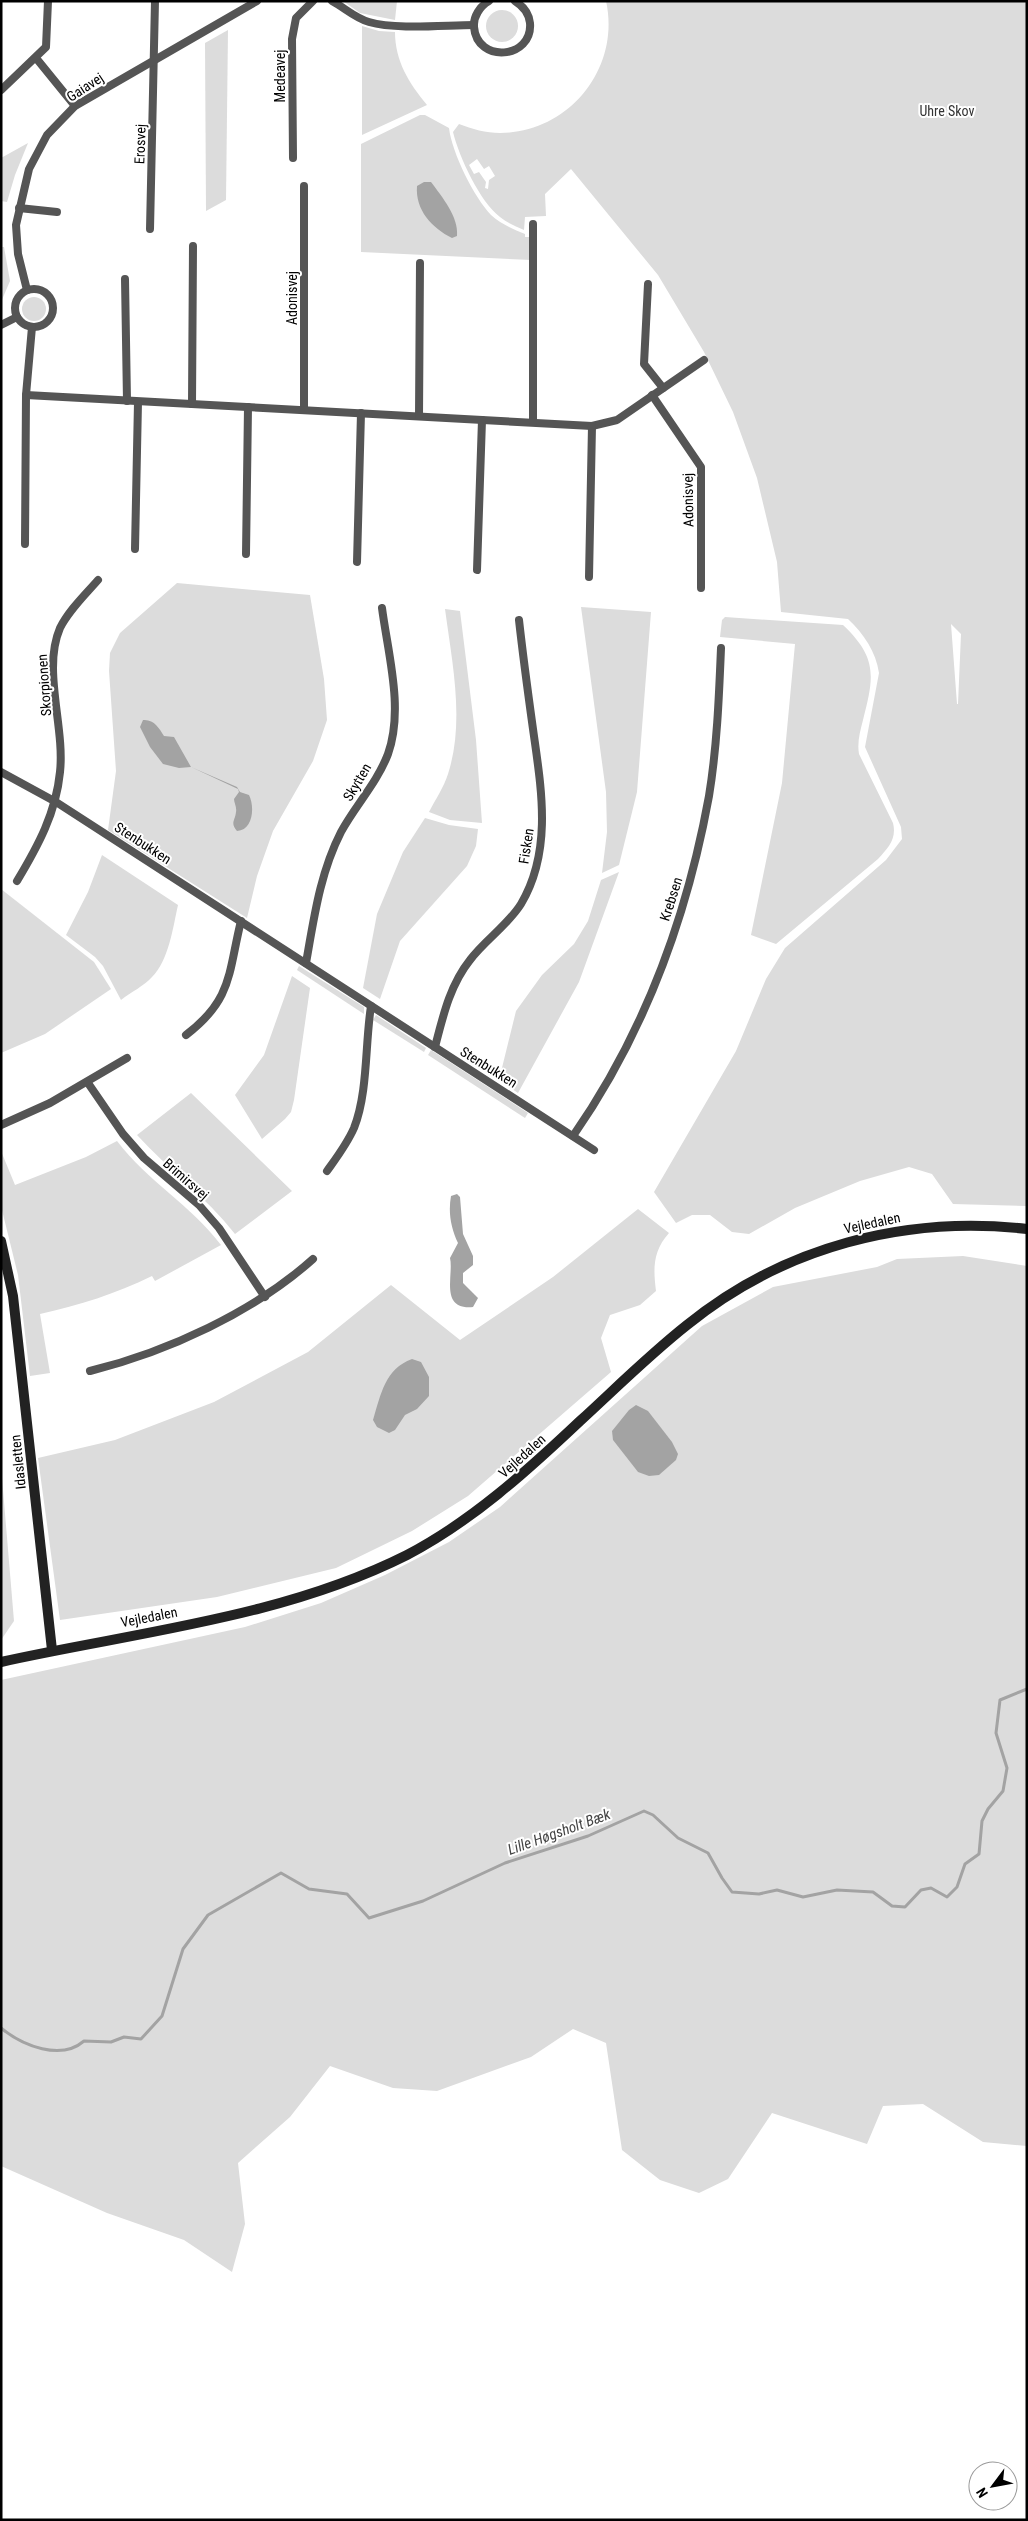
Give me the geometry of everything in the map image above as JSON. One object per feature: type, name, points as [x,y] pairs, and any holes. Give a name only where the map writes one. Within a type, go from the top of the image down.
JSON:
[{"type":"street","points":[[1,90],[46,47],[48,1]]},
{"type":"street","name":"Erosvej","points":[[150,229],[155,1]]},
{"type":"street","name":"Gaiavej","points":[[27,290],[18,254],[16,225],[29,169],[36,152],[47,135],[75,106],[257,1]]},
{"type":"street","name":"Medeavej","points":[[293,158],[292,39],[296,18],[313,1]]},
{"type":"street","points":[[332,1],[355,16],[370,22],[387,25],[474,25]]},
{"type":"street","points":[[489,1],[477,12],[474,25],[478,40],[490,51],[503,54],[516,51],[525,42],[530,30],[529,17],[522,6],[515,1]]},
{"type":"street","points":[[36,58],[75,106]]},
{"type":"street","name":"Adonisvej","points":[[304,186],[304,410]]},
{"type":"street","points":[[19,208],[57,212]]},
{"type":"street","points":[[533,224],[533,422]]},
{"type":"street","points":[[192,404],[193,246]]},
{"type":"street","points":[[419,416],[420,263]]},
{"type":"street","points":[[126,279],[127,401]]},
{"type":"street","points":[[648,284],[644,364],[663,388]]},
{"type":"street","points":[[27,290],[44,292],[51,300],[53,312],[47,322],[32,327],[23,324],[17,317],[15,304],[27,290]]},
{"type":"street","points":[[1,325],[17,317]]},
{"type":"street","points":[[26,544],[26,395],[32,327]]},
{"type":"street","points":[[26,395],[592,426],[617,420],[704,360]]},
{"type":"street","name":"Adonisvej","points":[[652,395],[701,467],[701,588]]},
{"type":"street","points":[[135,549],[138,402]]},
{"type":"street","points":[[246,554],[248,407]]},
{"type":"street","points":[[357,562],[361,413]]},
{"type":"street","points":[[477,570],[482,420]]},
{"type":"street","points":[[589,577],[592,426]]},
{"type":"street","name":"Skorpionen","points":[[56,802],[60,770],[60,733],[53,662],[54,644],[69,613],[98,580]]},
{"type":"street","name":"Skytten","points":[[306,964],[317,897],[327,863],[342,831],[388,754],[393,729],[395,703],[382,608]]},
{"type":"street","name":"Fisken","points":[[435,1047],[456,980],[470,959],[520,905],[531,883],[539,857],[542,831],[542,795],[518,620]]},
{"type":"street","name":"Krebsen","points":[[573,1136],[623,1053],[654,990],[690,884],[709,794],[718,713],[721,648]]},
{"type":"street","name":"Stenbukken","points":[[1,772],[56,802],[594,1150]]},
{"type":"street","points":[[17,881],[40,842],[56,802]]},
{"type":"street","points":[[186,1035],[207,1017],[220,998],[231,976],[241,921]]},
{"type":"street","points":[[327,1171],[345,1146],[354,1127],[361,1100],[370,1006]]},
{"type":"street","points":[[1,1125],[88,1083],[127,1058]]},
{"type":"street","name":"Brimirsvej","points":[[88,1083],[123,1134],[144,1158],[199,1205],[219,1228],[265,1297]]},
{"type":"street","name":"Vejledalen","points":[[1,1662],[259,1608],[311,1593],[407,1555],[453,1528],[500,1494],[688,1323],[743,1287],[797,1258],[835,1245],[902,1230],[947,1224],[1027,1229]]},
{"type":"street","name":"Idasletten","points":[[1,1241],[13,1296],[52,1650]]},
{"type":"street","points":[[90,1371],[129,1360],[184,1338],[265,1297],[314,1259]]},
{"type":"green space","points":[[343,1],[397,1],[395,20],[360,13]]},
{"type":"green space","name":"Uhre Skov","points":[[606,1],[1027,1],[1027,1206],[953,1204],[932,1174],[909,1167],[860,1181],[795,1208],[749,1234],[732,1232],[710,1215],[692,1215],[676,1223],[654,1192],[736,1051],[766,979],[785,948],[886,860],[902,839],[901,827],[865,747],[879,673],[872,651],[864,637],[848,619],[781,612],[777,562],[757,478],[733,412],[704,352],[658,275],[571,169],[545,194],[546,216],[525,217],[524,230],[506,221],[492,210],[471,178],[460,154],[453,132],[459,124],[495,133],[525,130],[548,122],[568,109],[584,92],[597,72],[605,50],[609,26]],"holes":[[[477,159],[484,169],[489,166],[495,176],[489,180],[488,189],[485,188],[486,182],[479,172],[474,174],[469,165]],[[951,624],[961,634],[958,704],[957,704]]]},
{"type":"green space","points":[[502,10],[508,11],[513,15],[517,20],[517,32],[513,37],[508,41],[502,42],[496,41],[491,37],[487,32],[486,26],[487,20],[491,15],[496,11]]},
{"type":"green space","points":[[362,26],[379,31],[395,32],[400,62],[414,88],[427,105],[362,135]]},
{"type":"green space","points":[[228,30],[226,200],[206,211],[205,43]]},
{"type":"green space","points":[[420,115],[425,115],[449,128],[459,162],[484,207],[491,215],[507,226],[525,234],[525,237],[531,237],[531,260],[361,252],[361,144]]},
{"type":"green space","points":[[28,143],[15,175],[7,202],[1,201],[1,158]]},
{"type":"green space","points":[[1,247],[4,247],[10,281],[1,302]]},
{"type":"green space","points":[[34,297],[43,300],[46,309],[43,318],[34,321],[25,318],[22,309],[25,300]]},
{"type":"green space","points":[[177,583],[310,595],[324,679],[327,720],[313,761],[273,831],[257,876],[247,918],[108,830],[116,771],[109,671],[110,653],[120,633]]},
{"type":"green space","points":[[581,607],[651,612],[637,792],[619,865],[602,873],[607,832],[606,792]]},
{"type":"green space","points":[[445,609],[460,611],[476,740],[482,823],[450,820],[429,812],[448,774],[456,733],[456,692]]},
{"type":"green space","points":[[725,617],[843,625],[862,648],[868,658],[870,669],[871,680],[859,737],[859,754],[893,823],[893,839],[878,859],[776,944],[751,935],[782,783],[795,644],[720,637],[722,620]]},
{"type":"green space","points":[[425,818],[449,825],[478,829],[476,846],[467,866],[400,941],[380,999],[363,988],[377,914],[403,852]]},
{"type":"green space","points":[[102,855],[178,905],[170,943],[163,962],[152,977],[121,1000],[103,966],[95,957],[66,935],[88,892]]},
{"type":"green space","points":[[619,872],[579,982],[518,1093],[499,1080],[516,1011],[542,975],[574,944],[588,921],[601,880]]},
{"type":"green space","points":[[1,889],[94,962],[111,989],[45,1034],[1,1053]]},
{"type":"green space","points":[[299,966],[364,1007],[364,1014],[297,970]]},
{"type":"green space","points":[[292,976],[310,988],[294,1100],[291,1112],[262,1139],[235,1095],[264,1055]]},
{"type":"green space","points":[[376,1015],[426,1048],[424,1052],[373,1020]]},
{"type":"green space","points":[[431,1050],[528,1113],[525,1118],[428,1055]]},
{"type":"green space","points":[[191,1093],[292,1191],[235,1234],[212,1208],[137,1135]]},
{"type":"green space","points":[[117,1141],[221,1245],[155,1281],[152,1276],[97,1298],[40,1314],[50,1373],[30,1376],[18,1275],[1,1206],[1,1151],[15,1185],[86,1157]]},
{"type":"green space","points":[[638,1209],[669,1233],[660,1246],[655,1260],[656,1291],[640,1305],[610,1315],[601,1338],[611,1372],[468,1496],[412,1531],[336,1568],[217,1597],[60,1620],[38,1458],[115,1440],[214,1402],[308,1352],[391,1285],[460,1340],[553,1277]]},
{"type":"green space","points":[[963,1256],[1027,1266],[1027,2146],[983,2142],[923,2104],[883,2106],[867,2144],[772,2113],[728,2179],[699,2193],[660,2180],[622,2150],[606,2043],[573,2029],[531,2057],[437,2091],[393,2088],[330,2066],[290,2117],[238,2163],[245,2224],[232,2272],[184,2240],[107,2213],[1,2166],[1,1680],[245,1627],[321,1603],[385,1575],[449,1542],[500,1507],[702,1326],[773,1287],[877,1267],[897,1259]]},
{"type":"green space","points":[[1,1466],[14,1621],[1,1640]]},
{"type":"shaded area","points":[[424,182],[431,182],[449,207],[457,229],[457,236],[452,238],[445,234],[426,217],[417,195],[417,186]]},
{"type":"shaded area","points":[[143,720],[153,723],[164,736],[174,737],[191,767],[179,768],[163,764],[150,747],[140,727]]},
{"type":"shaded area","points":[[191,767],[237,787],[240,792],[249,795],[252,811],[246,827],[237,831],[233,822],[236,810],[234,799],[239,792],[238,789]]},
{"type":"shaded area","points":[[457,1194],[460,1197],[463,1234],[473,1256],[473,1265],[463,1273],[463,1283],[478,1298],[473,1307],[462,1306],[456,1303],[450,1290],[450,1258],[458,1243],[451,1220],[450,1202],[451,1196]]},
{"type":"shaded area","points":[[412,1359],[421,1362],[429,1377],[429,1396],[417,1409],[405,1415],[395,1430],[389,1433],[377,1427],[373,1420],[385,1384],[390,1376],[403,1363]]},
{"type":"shaded area","points":[[636,1405],[648,1411],[672,1442],[678,1454],[676,1460],[659,1475],[649,1476],[638,1472],[613,1440],[612,1431],[629,1410]]},
{"type":"waterway","name":"Lille Høgsholt Bæk","points":[[1,2028],[10,2035],[31,2045],[53,2050],[75,2047],[84,2041],[111,2042],[124,2037],[141,2039],[162,2016],[183,1949],[208,1915],[281,1873],[309,1889],[347,1894],[369,1918],[423,1901],[505,1863],[588,1836],[644,1811],[653,1815],[678,1838],[708,1853],[732,1892],[759,1894],[777,1890],[803,1897],[837,1890],[873,1892],[892,1906],[905,1907],[921,1890],[931,1888],[947,1897],[957,1887],[965,1864],[979,1854],[982,1821],[988,1809],[1003,1791],[1007,1768],[996,1733],[1000,1700],[1027,1689]]}]
